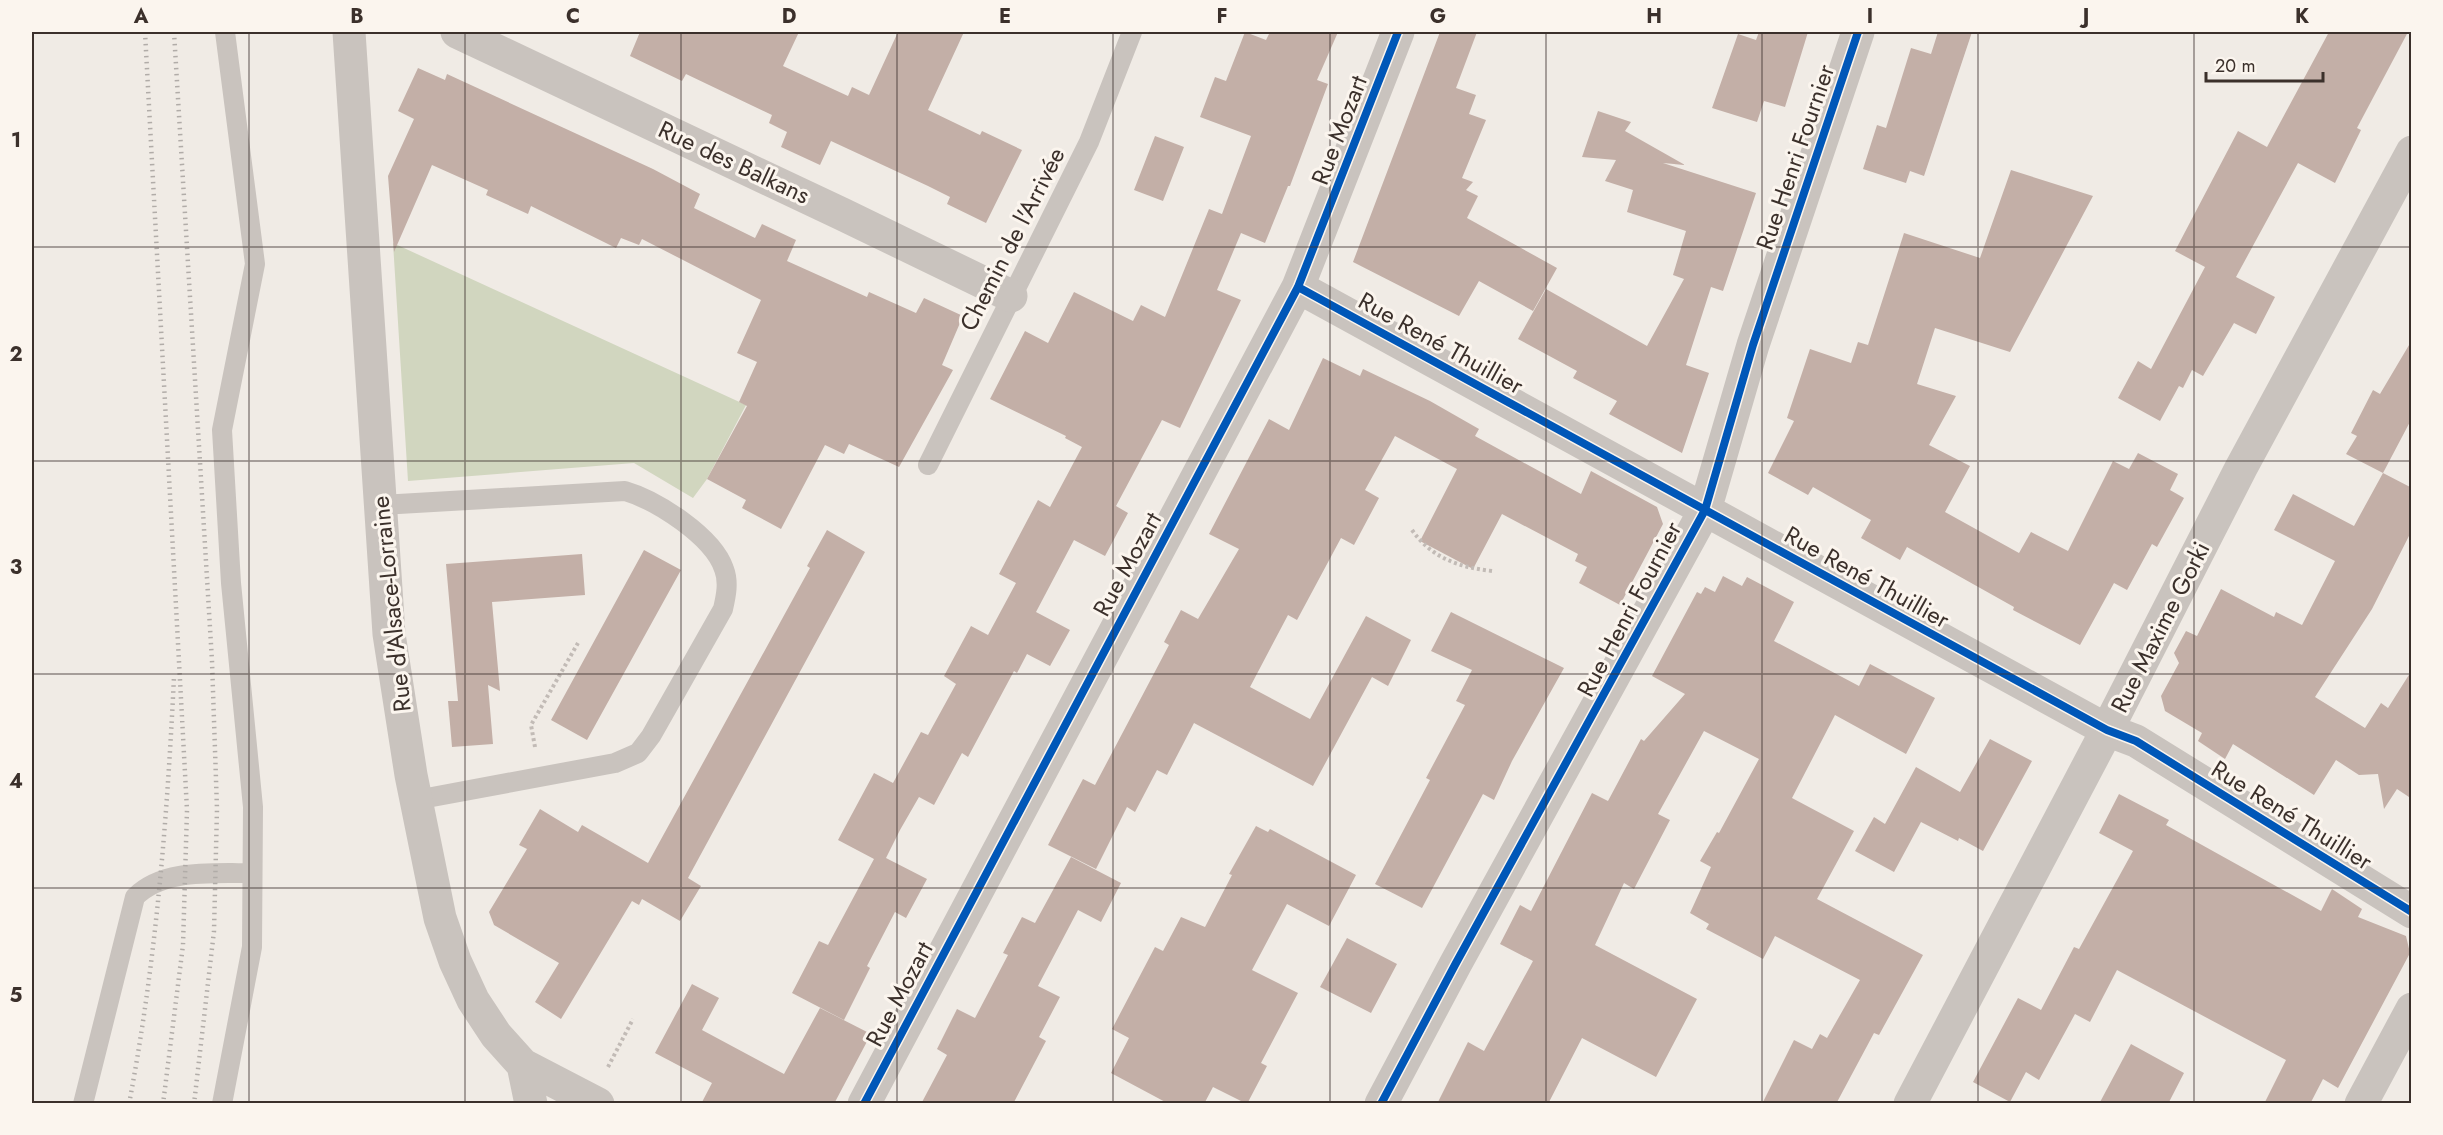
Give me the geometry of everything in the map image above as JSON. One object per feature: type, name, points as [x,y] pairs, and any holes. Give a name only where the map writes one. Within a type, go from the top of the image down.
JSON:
[{"type":"street","name":"Rue d'Alsace-Lorraine","points":[[349,32],[389,634],[416,800],[440,918],[455,961],[473,1000],[496,1035],[523,1065],[594,1102]]},
{"type":"street","name":"Rue Mozart","points":[[864,1104],[1298,286],[1398,32]]},
{"type":"street","name":"Rue Henri Fournier","points":[[1381,1104],[1455,963],[1705,510],[1753,345],[1858,32]]},
{"type":"street","name":"Rue des Balkans","points":[[474,35],[1011,296]]},
{"type":"street","name":"Rue Maxime Gorki","points":[[1910,1104],[2107,730],[2241,468],[2412,152]]},
{"type":"street","name":"Rue René Thuillier","points":[[1298,286],[2107,730],[2136,741],[2412,912]]},
{"type":"street","points":[[2361,1104],[2412,1009]]},
{"type":"street","points":[[523,1065],[531,1104]]},
{"type":"lane","points":[[222,1104],[252,947],[253,807],[231,583],[222,430],[255,264],[225,32]]},
{"type":"lane","name":"Chemin de l'Arrivée","points":[[928,465],[1089,142],[1122,63],[1132,32]]},
{"type":"lane","points":[[381,505],[625,491],[642,496],[673,514],[717,555],[724,568],[726,581],[727,595],[723,609],[651,736],[638,753],[615,763],[416,800]]},
{"type":"lane","points":[[83,1104],[135,897],[144,887],[161,880],[217,873],[252,873]]},
{"type":"path","points":[[1412,530],[1425,548],[1434,553],[1464,567],[1492,571]]},
{"type":"path","points":[[541,777],[531,725],[578,643]]},
{"type":"path","points":[[594,1102],[633,1019]]},
{"type":"green space","points":[[393,243],[746,405],[707,479],[693,498],[634,463],[408,481]]},
{"type":"building","points":[[640,32],[799,32],[783,66],[848,96],[852,87],[869,95],[898,32],[964,32],[928,110],[980,135],[982,131],[1022,150],[986,223],[947,204],[950,197],[831,141],[820,165],[781,147],[787,132],[769,123],[772,115],[686,74],[682,81],[630,56]]},
{"type":"building","points":[[1245,32],[1266,40],[1270,32],[1338,32],[1317,80],[1328,84],[1290,186],[1288,186],[1265,243],[1241,233],[1217,290],[1241,300],[1180,428],[1162,420],[1116,506],[1128,513],[1105,556],[1074,540],[1036,612],[1070,630],[1050,666],[1027,654],[1017,673],[1014,671],[968,757],[962,753],[934,805],[919,797],[900,830],[886,858],[927,879],[906,918],[895,912],[867,966],[870,968],[844,1020],[792,993],[819,941],[828,945],[874,859],[838,840],[874,773],[893,783],[921,732],[928,735],[956,684],[944,676],[971,626],[988,635],[1016,583],[999,574],[1038,500],[1050,507],[1082,447],[1065,438],[1066,436],[990,399],[1025,331],[1048,343],[1074,292],[1133,321],[1141,305],[1165,317],[1209,209],[1222,214],[1251,136],[1200,117],[1215,77],[1226,81]]},
{"type":"building","points":[[1440,32],[1477,32],[1456,88],[1476,95],[1469,114],[1486,120],[1462,178],[1473,182],[1466,190],[1478,196],[1467,218],[1557,268],[1533,311],[1479,281],[1459,316],[1353,262]]},
{"type":"building","points":[[1759,32],[1808,32],[1785,107],[1764,101],[1757,122],[1712,108],[1738,34],[1756,40]]},
{"type":"building","points":[[1938,32],[1972,32],[1924,176],[1910,171],[1906,183],[1863,169],[1877,125],[1886,128],[1911,48],[1931,54]]},
{"type":"building","points":[[2329,32],[2408,32],[2357,128],[2361,130],[2335,183],[2298,163],[2236,277],[2275,297],[2256,334],[2234,323],[2203,376],[2192,370],[2183,388],[2179,386],[2160,421],[2118,398],[2138,361],[2151,369],[2205,267],[2175,251],[2238,131],[2267,147]]},
{"type":"building","points":[[418,68],[445,80],[447,74],[653,169],[700,194],[694,208],[755,238],[762,224],[796,240],[787,261],[867,297],[869,292],[916,313],[924,298],[963,316],[942,365],[953,370],[899,467],[849,444],[844,454],[825,445],[781,529],[742,508],[746,500],[707,479],[747,406],[739,402],[757,362],[737,353],[761,300],[642,239],[639,245],[621,238],[616,248],[531,206],[528,214],[486,195],[488,190],[432,165],[394,252],[388,176],[414,119],[398,111]]},
{"type":"building","points":[[1598,111],[1631,122],[1625,131],[1685,165],[1663,163],[1756,193],[1723,291],[1711,287],[1686,365],[1709,373],[1682,453],[1609,414],[1617,401],[1573,378],[1577,371],[1518,339],[1546,289],[1647,346],[1684,279],[1673,275],[1686,231],[1627,212],[1633,190],[1605,181],[1616,160],[1582,157]]},
{"type":"building","points":[[1155,136],[1184,147],[1163,201],[1134,190]]},
{"type":"building","points":[[2011,170],[2093,196],[2010,352],[1935,328],[1917,384],[1956,396],[1929,445],[1970,466],[1945,512],[2019,553],[2031,532],[2068,551],[2113,461],[2129,469],[2138,453],[2178,474],[2170,490],[2184,498],[2157,547],[2152,544],[2127,590],[2114,583],[2080,645],[2013,610],[2014,607],[1907,547],[1900,560],[1861,538],[1871,520],[1813,487],[1808,495],[1768,473],[1794,421],[1787,418],[1810,349],[1851,363],[1858,342],[1868,345],[1904,233],[1980,258]]},
{"type":"building","points":[[2412,340],[2412,418],[2383,473],[2346,454],[2357,436],[2351,433],[2373,390],[2380,394]]},
{"type":"building","points":[[1323,358],[1360,376],[1363,369],[1430,401],[1479,429],[1475,436],[1581,494],[1591,471],[1657,507],[1663,524],[1620,605],[1579,583],[1587,567],[1575,561],[1578,554],[1502,514],[1473,569],[1420,541],[1457,469],[1395,436],[1365,490],[1379,498],[1354,545],[1341,538],[1297,620],[1288,615],[1250,687],[1310,719],[1366,616],[1411,640],[1388,686],[1372,677],[1313,786],[1194,723],[1167,775],[1157,770],[1135,812],[1127,807],[1096,869],[1048,845],[1083,779],[1095,785],[1169,645],[1164,642],[1181,610],[1198,619],[1239,549],[1209,534],[1269,419],[1289,430]]},
{"type":"building","points":[[2383,473],[2412,488],[2412,530],[2372,609],[2315,697],[2365,728],[2381,703],[2388,708],[2412,670],[2412,799],[2397,789],[2384,809],[2378,774],[2359,775],[2336,760],[2314,795],[2233,744],[2225,759],[2198,741],[2202,733],[2165,711],[2161,696],[2179,663],[2174,653],[2186,631],[2197,636],[2221,589],[2274,617],[2276,612],[2302,625],[2335,561],[2274,530],[2293,494],[2354,526]]},
{"type":"building","points":[[827,530],[865,552],[688,878],[701,886],[680,921],[642,899],[639,905],[632,901],[561,1019],[535,1002],[559,963],[494,925],[489,912],[527,849],[519,845],[540,809],[578,832],[582,825],[648,863],[810,568],[807,566]]},
{"type":"building","points":[[644,550],[681,570],[587,740],[551,720]]},
{"type":"building","points":[[582,554],[585,595],[492,602],[500,691],[488,685],[493,744],[452,747],[448,701],[458,701],[446,564]]},
{"type":"building","points":[[1723,576],[1742,586],[1747,577],[1794,602],[1774,641],[1859,686],[1870,664],[1935,698],[1906,754],[1835,715],[1792,798],[1854,831],[1817,899],[1923,955],[1879,1035],[1874,1033],[1836,1104],[1762,1104],[1794,1040],[1812,1049],[1820,1034],[1827,1038],[1860,980],[1775,936],[1763,959],[1706,929],[1709,924],[1690,913],[1711,867],[1700,861],[1717,832],[1719,833],[1759,759],[1704,731],[1658,814],[1670,820],[1634,889],[1624,883],[1595,945],[1697,999],[1656,1077],[1582,1038],[1548,1104],[1437,1104],[1468,1042],[1484,1051],[1533,961],[1500,944],[1520,905],[1531,911],[1592,793],[1608,801],[1641,739],[1644,741],[1685,694],[1652,676],[1697,592],[1701,594],[1705,587],[1715,592]]},
{"type":"building","points":[[1451,612],[1564,668],[1512,761],[1494,800],[1483,794],[1422,908],[1375,884],[1430,780],[1426,778],[1465,705],[1456,701],[1472,670],[1431,651]]},
{"type":"building","points":[[1990,739],[2032,761],[1983,851],[1921,822],[1894,872],[1855,851],[1874,817],[1885,824],[1916,767],[1960,792]]},
{"type":"building","points":[[2119,794],[2169,820],[2166,825],[2321,911],[2332,889],[2362,909],[2358,917],[2406,936],[2410,953],[2338,1088],[2323,1079],[2310,1104],[2264,1104],[2286,1060],[2117,970],[2090,1022],[2075,1014],[2039,1080],[2026,1072],[2010,1102],[1973,1082],[2018,998],[2041,1010],[2074,947],[2079,949],[2133,851],[2099,833]]},
{"type":"building","points":[[1256,826],[1268,832],[1270,829],[1356,875],[1329,926],[1287,904],[1252,970],[1298,993],[1261,1063],[1267,1066],[1247,1104],[1213,1087],[1204,1104],[1169,1104],[1111,1073],[1129,1038],[1112,1029],[1155,947],[1163,951],[1181,917],[1205,927],[1232,875],[1229,874]]},
{"type":"building","points":[[1071,857],[1121,883],[1101,922],[1078,910],[1038,986],[1060,997],[1039,1037],[1046,1041],[1013,1104],[921,1104],[947,1055],[937,1049],[957,1009],[975,1018],[1008,955],[1003,953],[1022,917],[1035,923]]},
{"type":"building","points":[[1347,938],[1397,964],[1371,1013],[1320,987]]},
{"type":"building","points":[[692,984],[719,998],[702,1030],[784,1074],[820,1008],[871,1034],[835,1102],[839,1104],[701,1104],[712,1083],[655,1053]]},
{"type":"building","points":[[2131,1044],[2184,1073],[2168,1104],[2099,1104]]},
{"type":"railway","points":[[145,32],[187,810],[183,945],[163,1104]]},
{"type":"railway","points":[[174,32],[212,661],[217,809],[214,931],[194,1104]]},
{"type":"railway","points":[[129,1104],[146,998],[159,891],[174,677]]},
{"type":"cycle path","points":[[864,1104],[1298,287],[1398,32]]},
{"type":"cycle path","points":[[1381,1104],[1705,510],[1753,345],[1858,32]]},
{"type":"cycle path","points":[[1298,287],[2107,730],[2136,741],[2412,912]]}]
